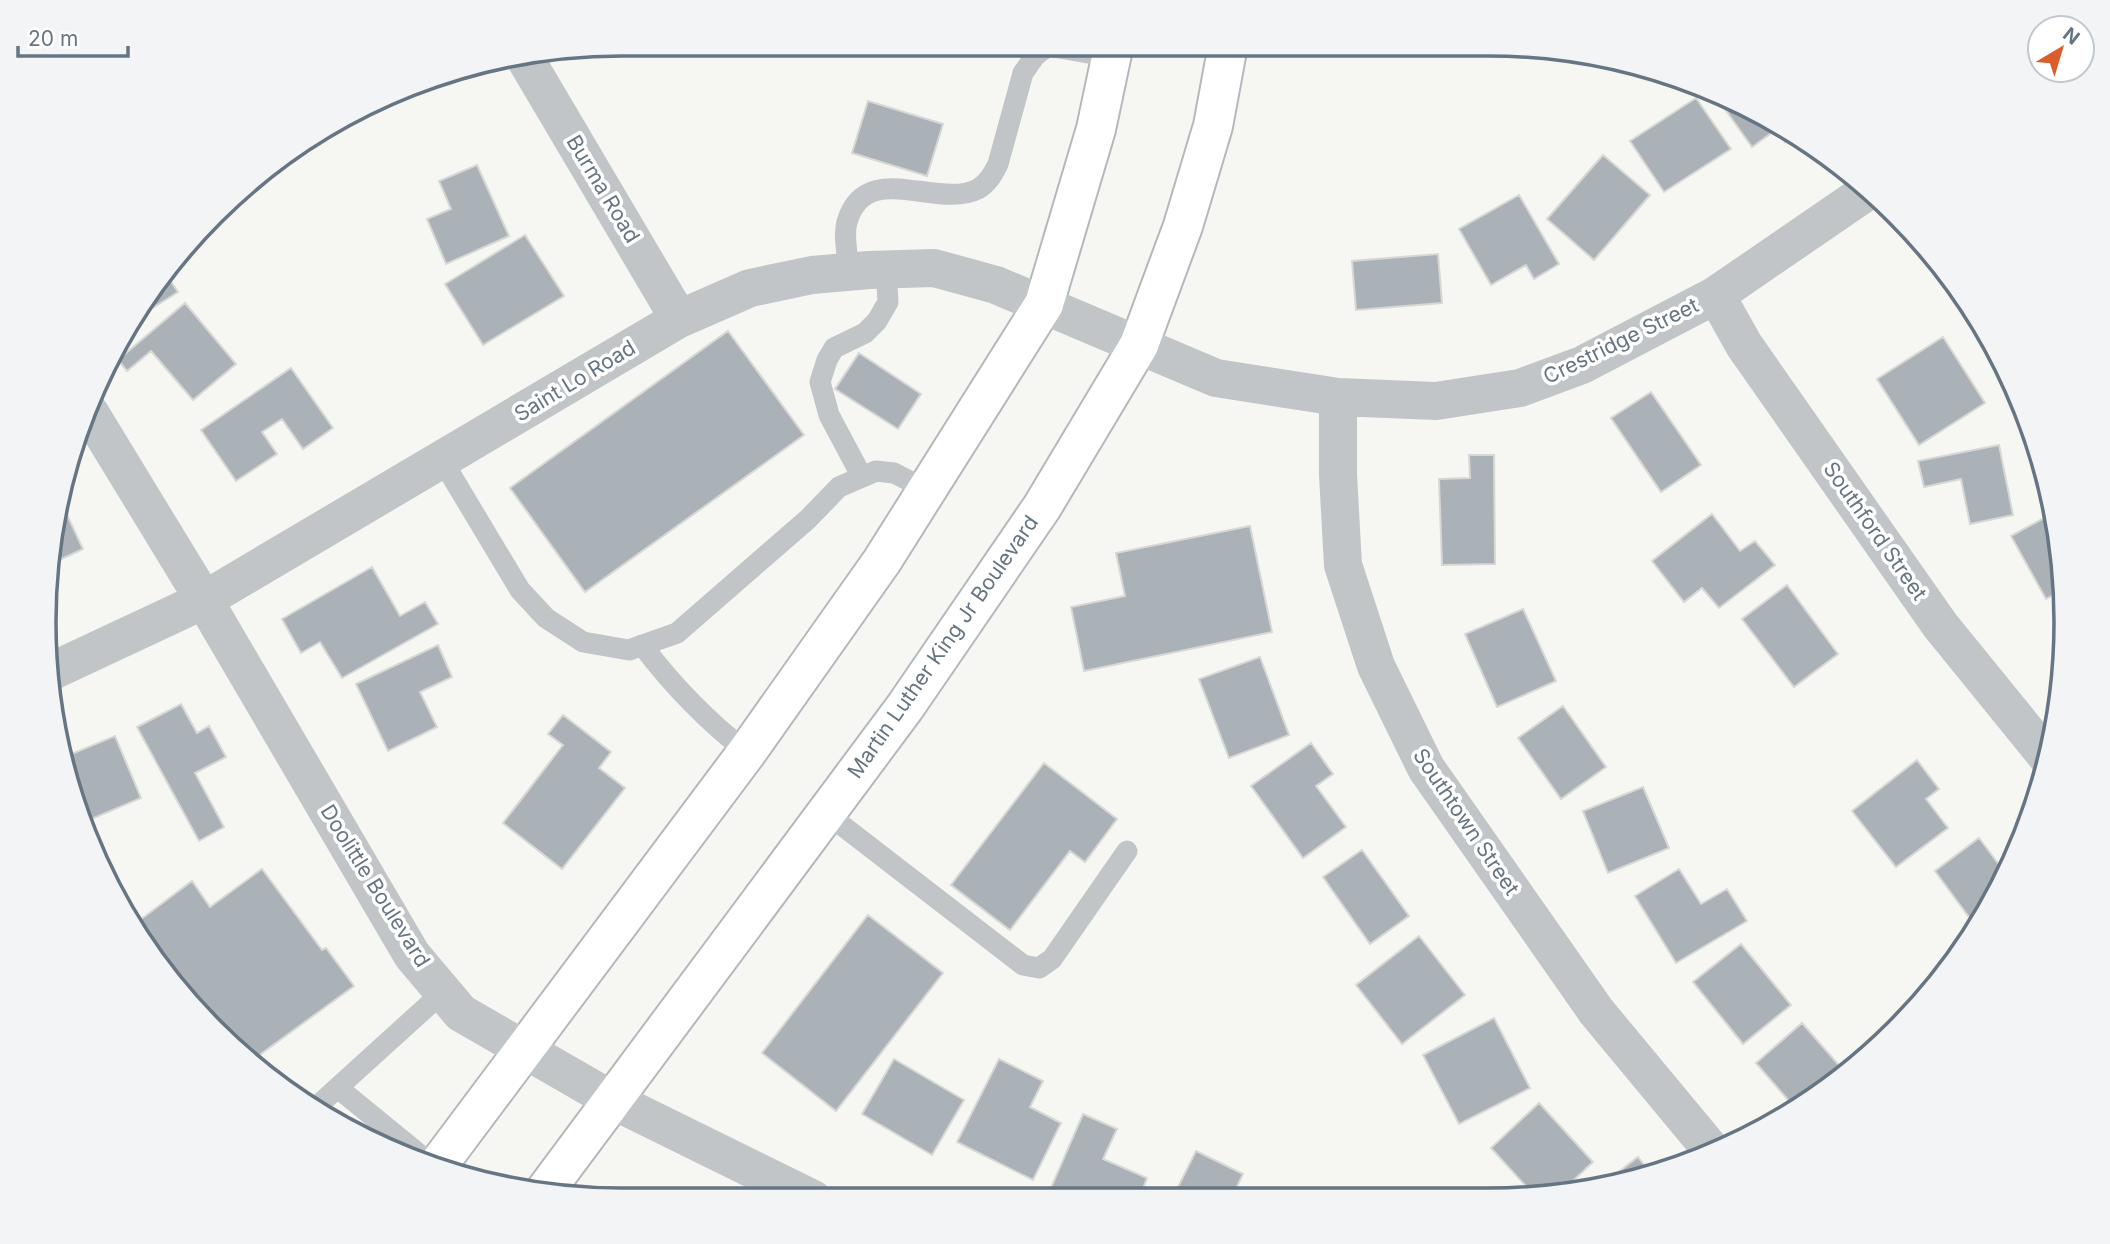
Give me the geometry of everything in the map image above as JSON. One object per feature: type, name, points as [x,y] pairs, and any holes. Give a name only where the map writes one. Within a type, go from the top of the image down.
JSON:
[{"type":"main road","points":[[442,1159],[747,752],[882,561],[1044,304],[1096,129],[1112,56]]},
{"type":"main road","name":"Martin Luther King Jr Boulevard","points":[[551,1183],[905,707],[1042,507],[1139,345],[1183,226],[1213,126],[1226,56]]},
{"type":"street","name":"Burma Road","points":[[529,64],[679,319]]},
{"type":"street","name":"Crestridge Street","points":[[1139,345],[1216,378],[1338,397],[1436,401],[1520,388],[1582,365],[1716,295],[1861,196]]},
{"type":"street","name":"Saint Lo Road","points":[[58,668],[204,600],[679,319],[750,288],[812,275],[934,268],[996,285],[1139,345]]},
{"type":"street","name":"Southford Street","points":[[1716,295],[1744,345],[1940,625],[2040,748]]},
{"type":"street","name":"Southtown Street","points":[[1338,397],[1338,475],[1343,565],[1376,666],[1426,768],[1596,1011],[1707,1144]]},
{"type":"street","name":"Doolittle Boulevard","points":[[94,419],[204,600],[412,955],[461,1013],[612,1100],[791,1188]]},
{"type":"lane","points":[[862,477],[829,415],[820,382],[834,348],[865,333],[877,321],[888,302],[868,270],[846,224],[864,195],[879,189],[965,194],[979,188],[991,178],[998,164],[1023,74],[1035,56]]},
{"type":"lane","points":[[442,460],[520,590],[546,618],[583,642],[629,650],[677,634],[808,519],[839,487],[876,471],[894,473],[927,490]]},
{"type":"lane","points":[[642,645],[665,674],[717,729],[747,752]]},
{"type":"lane","points":[[826,813],[1023,965],[1039,968],[1052,959],[1127,851]]},
{"type":"lane","points":[[322,1102],[443,992]]},
{"type":"lane","points":[[338,1088],[409,1146]]},
{"type":"building","points":[[1696,98],[1731,149],[1664,192],[1630,141]]},
{"type":"building","points":[[868,101],[943,124],[927,176],[852,153]]},
{"type":"building","points":[[1724,108],[1772,133],[1752,147]]},
{"type":"building","points":[[1603,155],[1650,195],[1594,260],[1547,219]]},
{"type":"building","points":[[477,165],[509,236],[446,264],[427,219],[451,209],[439,181]]},
{"type":"building","points":[[1519,195],[1559,264],[1534,279],[1526,265],[1491,285],[1459,229]]},
{"type":"building","points":[[525,235],[564,296],[483,345],[445,284]]},
{"type":"building","points":[[1438,254],[1442,303],[1356,310],[1352,261]]},
{"type":"building","points":[[170,281],[178,292],[150,310]]},
{"type":"building","points":[[185,303],[236,364],[193,400],[151,351],[127,371],[120,362],[123,356]]},
{"type":"building","points":[[728,331],[804,435],[585,592],[510,488]]},
{"type":"building","points":[[1943,337],[1985,403],[1919,445],[1877,379]]},
{"type":"building","points":[[859,353],[921,394],[898,429],[835,389]]},
{"type":"building","points":[[291,368],[333,428],[303,449],[282,419],[262,432],[277,454],[236,481],[201,430]]},
{"type":"building","points":[[1651,392],[1701,465],[1661,492],[1611,418]]},
{"type":"building","points":[[1999,445],[2013,515],[1970,524],[1961,479],[1924,487],[1918,461]]},
{"type":"building","points":[[1469,455],[1494,455],[1495,564],[1442,565],[1439,479],[1470,478]]},
{"type":"building","points":[[67,514],[83,549],[60,560]]},
{"type":"building","points":[[1712,514],[1740,551],[1755,541],[1775,565],[1719,608],[1702,588],[1684,602],[1652,561]]},
{"type":"building","points":[[2044,518],[2053,595],[2046,599],[2011,536]]},
{"type":"building","points":[[1250,526],[1272,632],[1084,671],[1071,607],[1125,596],[1116,553]]},
{"type":"building","points":[[372,567],[400,616],[425,602],[438,624],[342,678],[320,642],[301,653],[282,619]]},
{"type":"building","points":[[1787,585],[1838,654],[1794,687],[1742,619]]},
{"type":"building","points":[[1523,609],[1556,681],[1497,707],[1465,634]]},
{"type":"building","points":[[438,645],[452,677],[420,692],[437,727],[388,751],[356,684]]},
{"type":"building","points":[[1260,657],[1289,735],[1229,758],[1199,679]]},
{"type":"building","points":[[181,704],[197,733],[209,726],[226,757],[195,773],[224,827],[199,841],[137,727]]},
{"type":"building","points":[[1563,706],[1606,767],[1561,799],[1518,738]]},
{"type":"building","points":[[563,715],[611,752],[599,768],[625,788],[562,869],[503,823],[563,745],[548,734]]},
{"type":"building","points":[[115,736],[141,798],[92,819],[72,754]]},
{"type":"building","points":[[1311,743],[1333,774],[1316,786],[1346,827],[1303,858],[1251,786]]},
{"type":"building","points":[[1917,760],[1939,789],[1926,799],[1948,828],[1896,867],[1852,811]]},
{"type":"building","points":[[1044,763],[1117,819],[1085,862],[1070,851],[1010,930],[951,885]]},
{"type":"building","points":[[1643,787],[1669,848],[1608,873],[1583,811]]},
{"type":"building","points":[[1979,838],[1999,865],[1970,918],[1935,871]]},
{"type":"building","points":[[1362,850],[1409,916],[1370,944],[1323,877]]},
{"type":"building","points":[[262,869],[322,950],[326,948],[354,986],[258,1056],[196,995],[141,919],[192,881],[210,907]]},
{"type":"building","points":[[1679,869],[1701,904],[1727,889],[1747,921],[1676,963],[1635,896]]},
{"type":"building","points":[[868,915],[943,973],[836,1111],[762,1053]]},
{"type":"building","points":[[1419,936],[1465,995],[1402,1044],[1356,985]]},
{"type":"building","points":[[1741,944],[1791,1005],[1743,1044],[1693,982]]},
{"type":"building","points":[[1494,1018],[1530,1088],[1459,1124],[1423,1055]]},
{"type":"building","points":[[1802,1023],[1839,1066],[1789,1101],[1756,1063]]},
{"type":"building","points":[[894,1059],[964,1100],[932,1155],[862,1114]]},
{"type":"building","points":[[999,1059],[1043,1081],[1030,1107],[1061,1123],[1033,1180],[957,1142]]},
{"type":"building","points":[[1539,1103],[1593,1162],[1572,1181],[1527,1187],[1491,1148]]},
{"type":"building","points":[[1083,1114],[1117,1129],[1103,1159],[1147,1178],[1143,1188],[1051,1188]]},
{"type":"building","points":[[1196,1151],[1243,1174],[1236,1188],[1178,1188]]},
{"type":"building","points":[[1638,1157],[1645,1166],[1634,1169],[1618,1173]]}]
